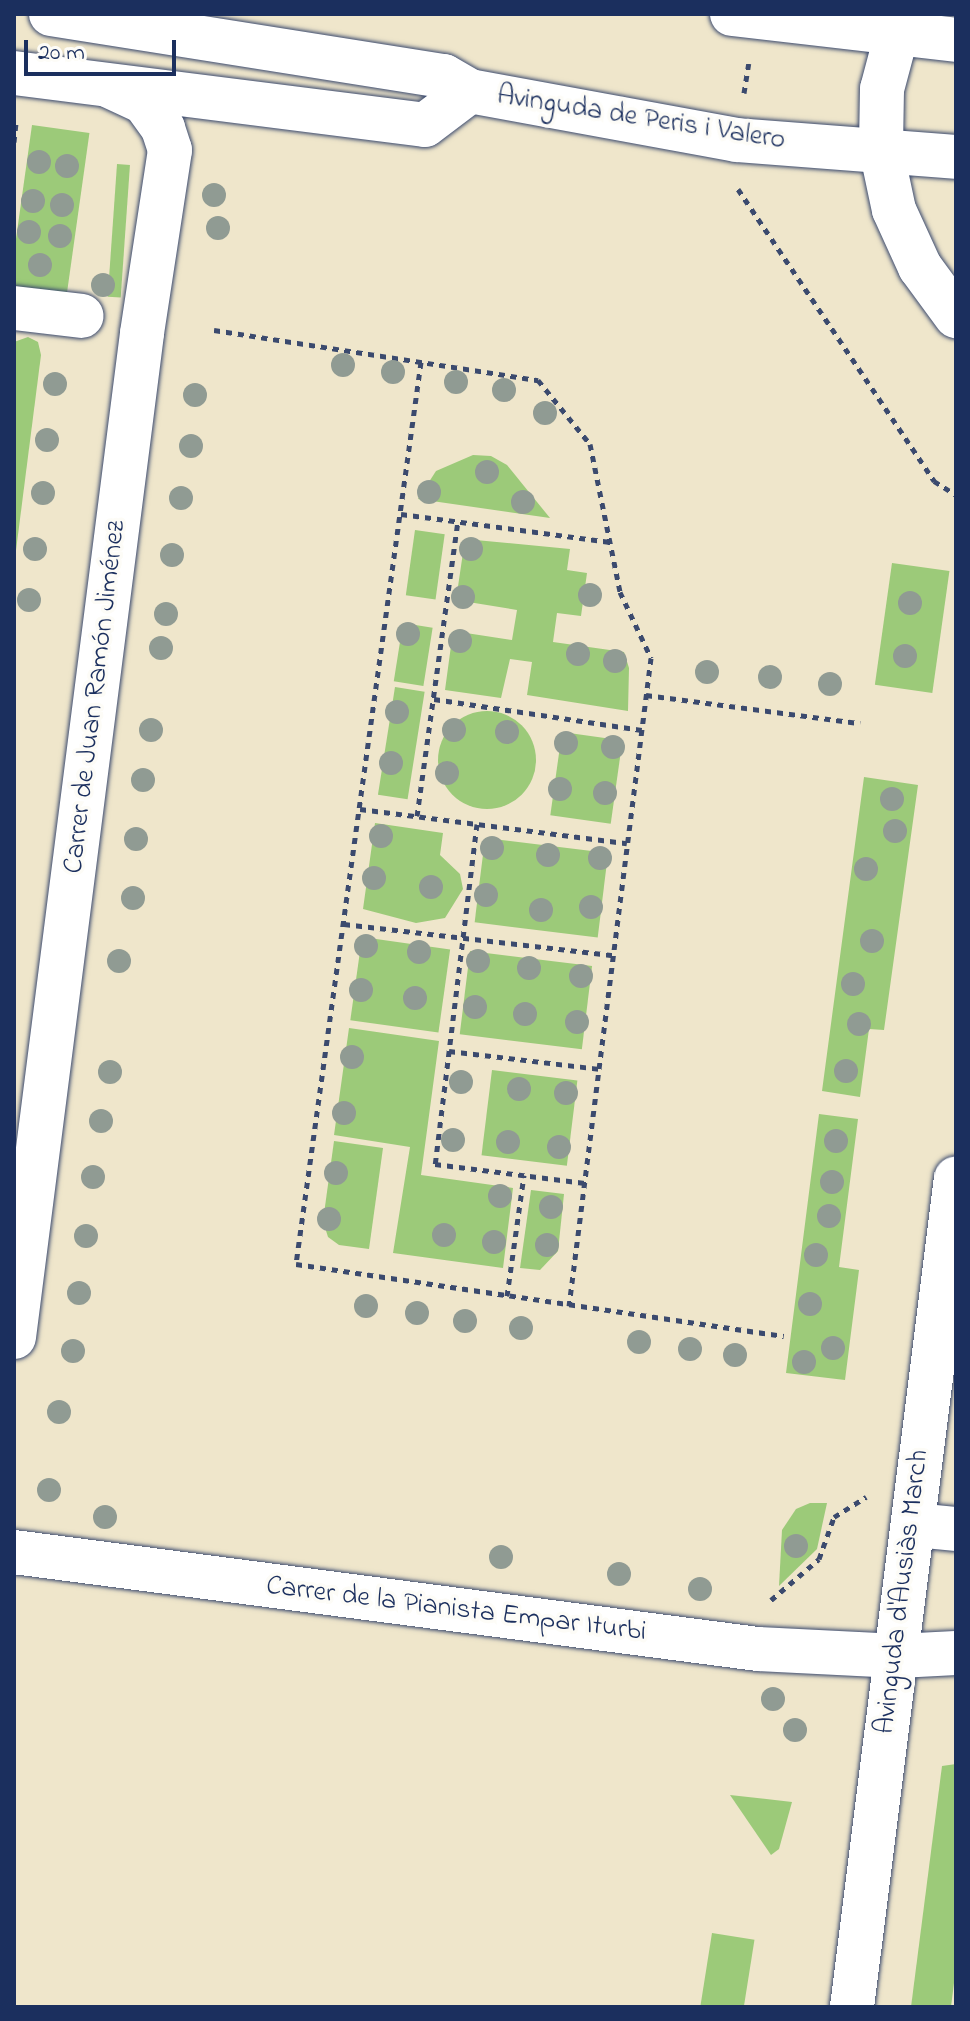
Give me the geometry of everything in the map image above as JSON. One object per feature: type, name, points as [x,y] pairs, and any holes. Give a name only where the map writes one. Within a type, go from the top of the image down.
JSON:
[{"type":"street","name":"Avinguda de Peris i Valero","points":[[51,14],[444,76],[470,91],[737,140],[956,157]]},
{"type":"street","points":[[744,15],[899,23],[956,40]]},
{"type":"street","points":[[899,23],[882,89],[881,149],[901,225],[920,267],[956,316]]},
{"type":"street","name":"Avinguda de Peris i Valero","points":[[16,93],[110,86],[425,125],[470,91]]},
{"type":"street","name":"Carrer de Juan Ramón Jiménez","points":[[14,1337],[142,333],[170,150],[163,128],[144,102],[110,86]]},
{"type":"street","points":[[14,308],[82,316]]},
{"type":"street","name":"Avinguda d'Ausiàs March","points":[[852,2007],[898,1656],[936,1527],[956,1178]]},
{"type":"street","name":"Carrer de la Pianista Empar Iturbi","points":[[14,1552],[758,1649],[898,1656],[956,1653]]},
{"type":"path","points":[[737,140],[744,15]]},
{"type":"path","points":[[14,142],[16,93]]},
{"type":"path","points":[[746,198],[934,481],[956,495]]},
{"type":"path","points":[[214,330],[538,380],[590,444],[620,592],[651,658],[569,1306]]},
{"type":"path","points":[[421,362],[296,1264],[784,1336]]},
{"type":"path","points":[[401,514],[610,542]]},
{"type":"path","points":[[417,816],[458,522]]},
{"type":"path","points":[[646,695],[860,723]]},
{"type":"path","points":[[434,699],[642,730]]},
{"type":"path","points":[[360,809],[627,843]]},
{"type":"path","points":[[477,824],[435,1164],[585,1183]]},
{"type":"path","points":[[344,924],[613,955]]},
{"type":"path","points":[[449,1051],[599,1069]]},
{"type":"path","points":[[507,1296],[524,1175]]},
{"type":"green space","points":[[32,125],[89,133],[67,293],[14,286],[14,253]]},
{"type":"green space","points":[[117,164],[130,165],[121,298],[108,297]]},
{"type":"green space","points":[[28,337],[38,342],[41,355],[14,566],[14,342]]},
{"type":"green space","points":[[473,455],[491,456],[507,465],[550,518],[418,499],[436,471]]},
{"type":"green space","points":[[415,530],[445,534],[436,600],[406,595]]},
{"type":"green space","points":[[465,539],[570,549],[567,570],[587,573],[581,616],[557,613],[553,642],[624,652],[629,668],[628,711],[527,695],[532,662],[510,659],[501,698],[445,690],[453,631],[512,640],[517,610],[456,600]]},
{"type":"green space","points":[[892,563],[949,571],[932,693],[875,685]]},
{"type":"green space","points":[[403,623],[433,628],[423,686],[394,681]]},
{"type":"green space","points":[[395,687],[425,692],[408,799],[378,795]]},
{"type":"green space","points":[[487,711],[506,715],[521,726],[532,741],[536,760],[532,779],[521,794],[506,805],[487,809],[468,805],[453,794],[442,779],[438,760],[442,741],[453,726],[468,715]]},
{"type":"green space","points":[[562,732],[622,740],[611,824],[550,815]]},
{"type":"green space","points":[[864,777],[918,785],[884,1030],[869,1029],[860,1097],[822,1091]]},
{"type":"green space","points":[[375,823],[443,833],[440,855],[460,874],[463,889],[445,918],[416,923],[363,909]]},
{"type":"green space","points":[[485,838],[608,853],[598,937],[475,922]]},
{"type":"green space","points":[[362,937],[450,949],[438,1033],[350,1020]]},
{"type":"green space","points":[[470,951],[592,966],[582,1049],[460,1034]]},
{"type":"green space","points":[[349,1028],[439,1041],[421,1175],[513,1188],[503,1268],[393,1253],[410,1147],[334,1135]]},
{"type":"green space","points":[[492,1070],[577,1080],[567,1166],[482,1155]]},
{"type":"green space","points":[[819,1114],[858,1119],[839,1267],[859,1270],[845,1380],[786,1373]]},
{"type":"green space","points":[[334,1141],[383,1148],[369,1249],[339,1245],[328,1237],[323,1221]]},
{"type":"green space","points":[[531,1190],[564,1194],[558,1251],[540,1270],[520,1268]]},
{"type":"green space","points":[[810,1503],[827,1503],[817,1549],[779,1586],[782,1530],[796,1509]]},
{"type":"green space","points":[[956,1764],[956,1967],[951,2007],[911,2007],[942,1766]]},
{"type":"green space","points":[[730,1795],[792,1802],[779,1849],[771,1855]]},
{"type":"green space","points":[[712,1933],[754,1940],[744,2007],[700,2007]]}]
